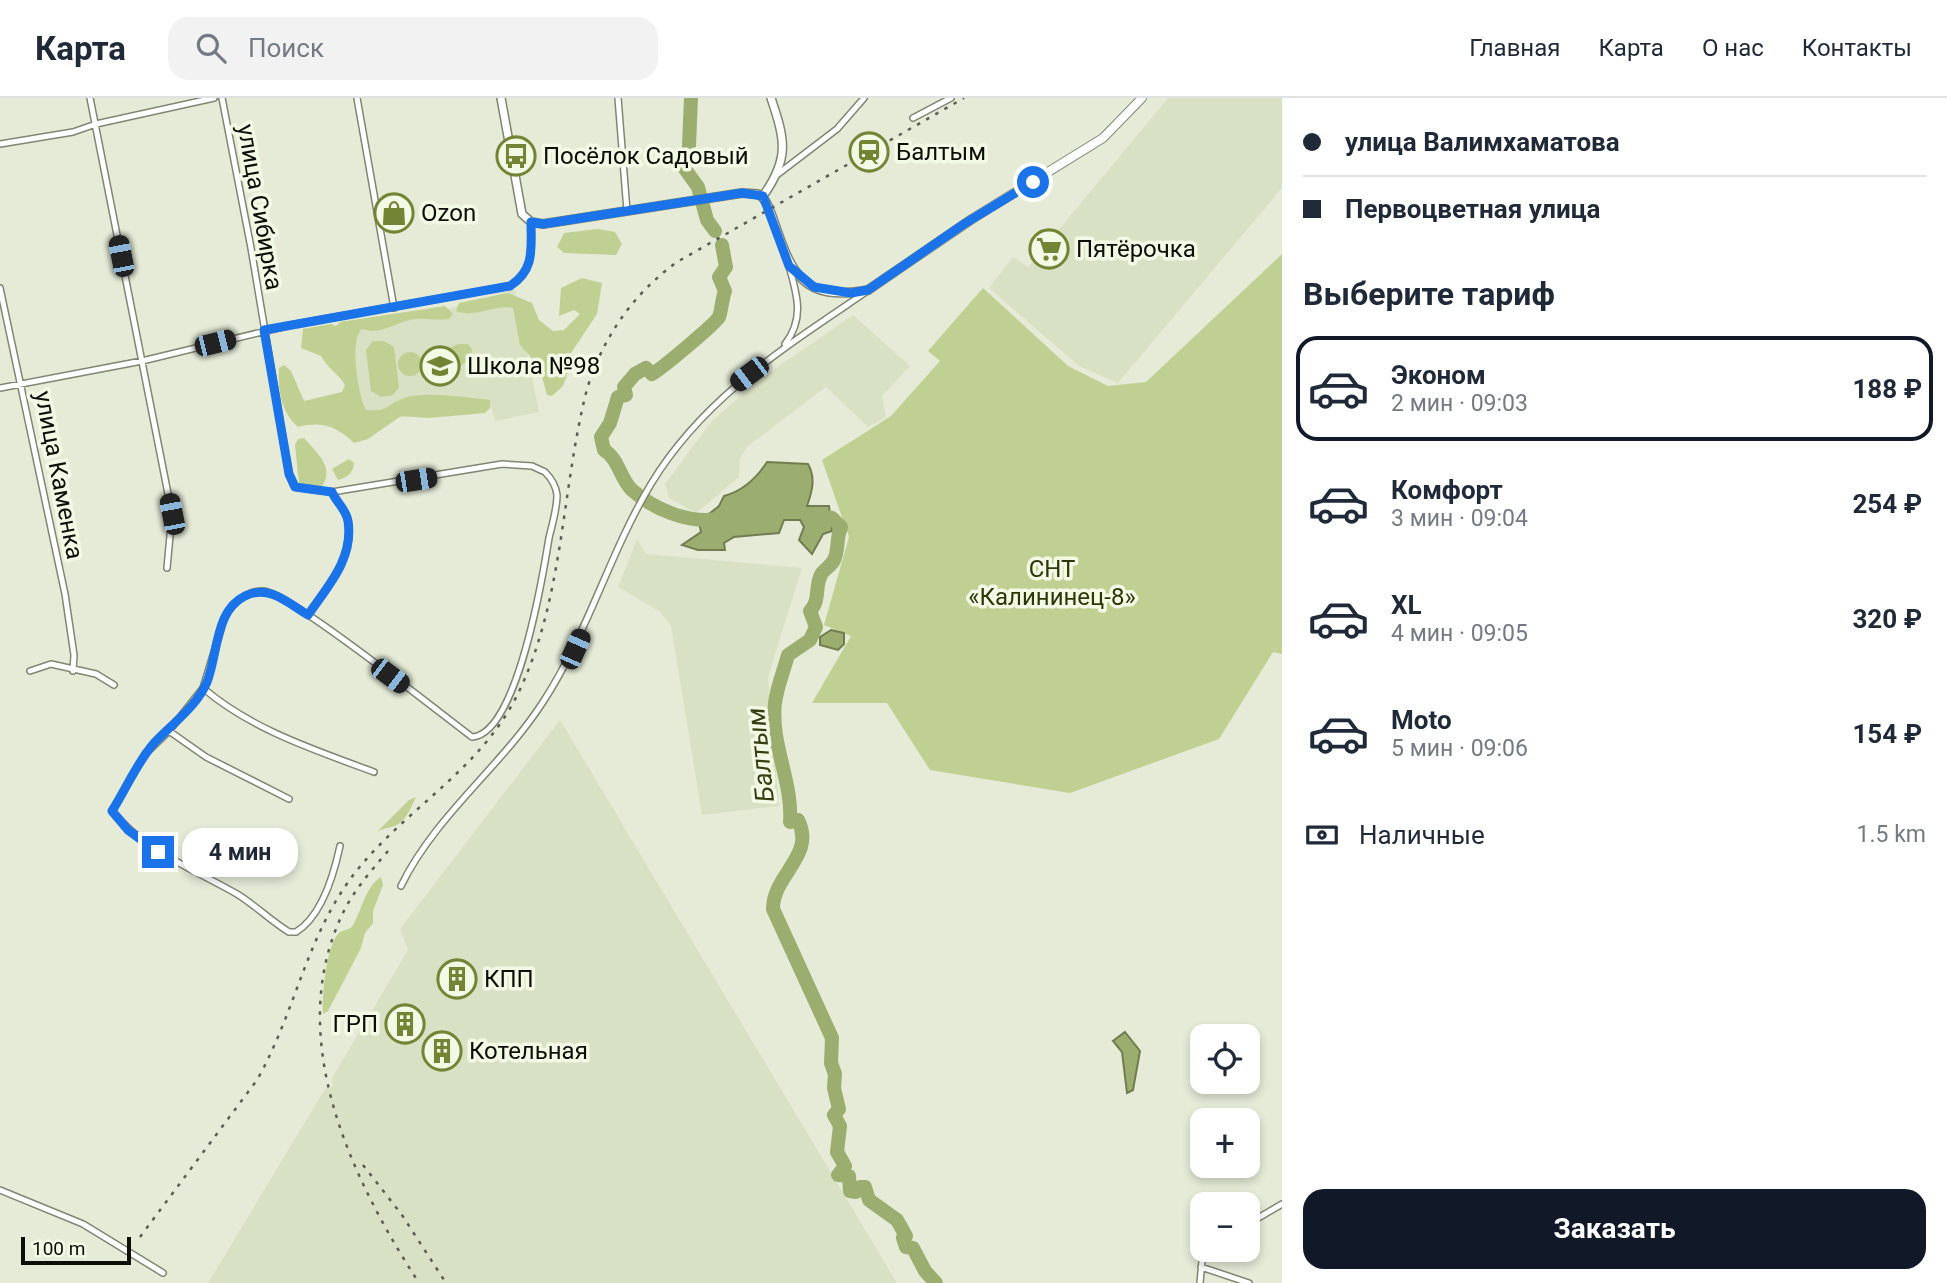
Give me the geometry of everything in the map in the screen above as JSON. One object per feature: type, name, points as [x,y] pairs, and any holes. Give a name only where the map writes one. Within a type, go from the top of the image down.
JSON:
[{"type":"main road","points":[[868,290],[972,219],[1103,138],[1142,98]]},
{"type":"street","points":[[90,98],[172,514],[167,568]]},
{"type":"street","points":[[0,144],[73,132],[96,124],[214,98]]},
{"type":"street","name":"улица Сибирка","points":[[222,98],[289,474],[295,487],[332,492]]},
{"type":"street","points":[[357,98],[394,308]]},
{"type":"street","points":[[500,98],[522,214],[531,222],[543,224],[742,193],[763,196]]},
{"type":"street","points":[[618,98],[627,211]]},
{"type":"street","points":[[771,98],[783,135],[778,174]]},
{"type":"street","points":[[763,196],[778,174],[837,129],[864,98]]},
{"type":"street","points":[[912,118],[951,98]]},
{"type":"street","points":[[763,196],[789,266],[799,311],[792,335],[781,349]]},
{"type":"street","points":[[0,388],[142,361],[264,330],[510,286],[525,274],[532,260],[531,222]]},
{"type":"street","points":[[789,266],[804,281],[825,291],[851,293],[868,290]]},
{"type":"street","name":"улица Каменка","points":[[0,288],[23,382],[65,594],[74,655],[73,671]]},
{"type":"street","points":[[401,886],[431,839],[542,705],[575,649],[651,484],[702,415],[781,349],[868,290]]},
{"type":"street","points":[[308,615],[336,577],[345,548],[348,520],[332,492],[502,464],[532,466],[545,471],[557,496],[539,602],[506,704],[496,722],[480,737],[472,737],[308,615],[271,593],[261,591],[238,600],[225,616],[204,688],[169,731],[145,754],[112,811],[128,830],[145,844],[253,904],[284,929],[296,932],[305,924],[329,886],[340,846]]},
{"type":"street","points":[[30,671],[51,664],[96,674],[114,685]]},
{"type":"street","points":[[204,688],[224,706],[305,748],[374,772]]},
{"type":"street","points":[[169,731],[206,757],[289,799]]},
{"type":"street","points":[[0,1190],[83,1224],[163,1273]]},
{"type":"street","points":[[1260,1217],[1282,1203]]},
{"type":"street","points":[[1200,1283],[1202,1262]]},
{"type":"street","points":[[1201,1267],[1248,1283]]},
{"type":"shaded area","points":[[1168,98],[1282,98],[1282,188],[1118,383],[1079,366],[989,288],[1013,257],[1028,267]]},
{"type":"shaded area","name":"Школа №98","points":[[515,289],[539,412],[495,421],[491,407],[359,422],[342,326],[455,307]]},
{"type":"shaded area","points":[[853,315],[910,366],[882,396],[886,417],[868,427],[826,387],[748,446],[740,458],[739,477],[696,513],[669,498],[665,484],[711,422],[756,382]]},
{"type":"shaded area","points":[[767,462],[808,464],[813,480],[807,506],[829,506],[832,531],[823,534],[812,554],[799,540],[804,527],[800,520],[784,520],[779,533],[734,537],[724,543],[725,550],[698,550],[682,545],[701,532],[699,522],[719,506],[724,496],[748,484]]},
{"type":"shaded area","points":[[637,539],[646,554],[802,568],[768,677],[779,806],[702,815],[671,626],[659,611],[618,587]]},
{"type":"shaded area","points":[[831,630],[844,633],[844,644],[838,650],[820,645],[820,637]]},
{"type":"shaded area","points":[[560,720],[897,1283],[208,1283],[325,1089],[333,1087],[332,1078],[408,950],[400,929]]},
{"type":"shaded area","points":[[1125,1032],[1140,1051],[1133,1090],[1127,1093],[1122,1052],[1113,1041]]},
{"type":"green space","points":[[598,229],[615,232],[622,244],[616,255],[564,253],[557,247],[564,233]]},
{"type":"green space","name":"СНТ «Калининец-8»","points":[[1282,254],[1282,654],[1273,652],[1219,739],[1070,793],[930,770],[887,703],[812,703],[851,636],[824,625],[849,537],[822,460],[891,416],[940,361],[928,351],[983,288],[1068,366],[1108,386],[1146,382]]},
{"type":"green space","points":[[582,278],[602,283],[597,314],[569,356],[569,369],[563,386],[552,396],[547,395],[539,366],[520,345],[513,308],[469,313],[456,311],[459,303],[508,293],[532,303],[539,320],[553,331],[564,330],[580,314],[574,310],[559,316],[561,288]]},
{"type":"green space","points":[[445,306],[453,314],[449,319],[415,319],[381,330],[362,329],[358,334],[355,355],[363,403],[366,410],[378,410],[411,396],[445,395],[490,400],[490,408],[485,413],[429,418],[401,416],[368,439],[354,443],[328,426],[298,427],[292,421],[282,400],[279,368],[284,365],[291,371],[304,401],[342,392],[345,385],[321,356],[301,348],[303,329],[331,324],[336,326],[340,322]]},
{"type":"green space","points":[[373,341],[384,341],[394,347],[399,387],[393,395],[381,397],[371,391],[366,350]]},
{"type":"green space","points":[[458,344],[468,344],[472,349],[463,365],[431,370],[428,366],[435,355]]},
{"type":"green space","points":[[410,352],[421,359],[422,364],[415,375],[410,376],[399,369],[398,364],[405,353]]},
{"type":"green space","points":[[304,438],[325,466],[322,486],[313,487],[299,483],[295,445],[298,439]]},
{"type":"green space","points":[[349,459],[354,463],[351,472],[338,480],[332,469]]},
{"type":"green space","points":[[416,797],[402,821],[377,832],[409,800]]},
{"type":"green space","points":[[381,877],[383,885],[373,911],[373,923],[365,933],[361,948],[328,1011],[323,1014],[323,996],[331,948],[339,933],[353,925],[367,893]]},
{"type":"waterway","name":"Балтым","points":[[691,98],[685,169],[698,187],[707,220],[715,231]]},
{"type":"waterway","name":"Балтым","points":[[717,519],[695,519],[672,514],[641,497],[628,485],[613,458],[604,450],[601,437],[610,423],[618,397],[626,395],[624,387],[635,374],[646,368],[652,374],[657,371],[719,317],[725,291],[719,277],[726,267],[722,245]]},
{"type":"waterway","name":"Балтым","points":[[813,515],[832,518],[841,527],[836,556],[822,573],[810,611],[816,627],[810,640],[788,655],[776,697],[774,718],[788,792],[790,822],[798,820],[802,844],[779,885],[773,909],[832,1038],[831,1063],[839,1109],[834,1115],[840,1126],[837,1152],[845,1166],[838,1175],[849,1176],[850,1191],[856,1192],[860,1187],[865,1187],[869,1200],[897,1220],[906,1236],[903,1238],[906,1247],[913,1248],[925,1271],[936,1283]]},
{"type":"railway","points":[[140,1237],[257,1080],[270,1055],[322,927],[351,878],[372,853],[487,741],[506,715],[522,685],[536,650],[546,613],[587,389],[602,352],[622,318],[647,288],[677,262],[964,98]]},
{"type":"railway","points":[[388,851],[346,906],[326,962],[320,1010],[323,1058],[333,1106],[349,1153],[370,1198],[419,1283]]},
{"type":"railway","points":[[363,1165],[402,1215],[446,1283]]},
{"type":"place","name":"Балтым","points":[[869,152]]},
{"type":"place","name":"Посёлок Садовый","points":[[516,156]]},
{"type":"place","name":"Ozon","points":[[394,213]]},
{"type":"place","name":"Пятёрочка","points":[[1049,249]]},
{"type":"place","name":"Школа №98","points":[[440,366]]},
{"type":"place","name":"КПП","points":[[457,979]]},
{"type":"place","name":"ГРП","points":[[405,1024]]},
{"type":"place","name":"Котельная","points":[[442,1051]]},
{"type":"route","points":[[158,852],[128,830],[112,811],[145,754],[169,731],[204,688],[225,616],[238,600],[261,591],[271,593],[308,615],[328,590],[342,564],[348,532],[345,511],[334,499],[332,492],[305,491],[295,487],[289,474],[264,330],[453,299],[510,286],[525,274],[532,260],[531,222],[543,224],[742,193],[763,196],[789,266],[804,281],[825,291],[838,293],[868,290],[964,224],[1033,182]]}]
